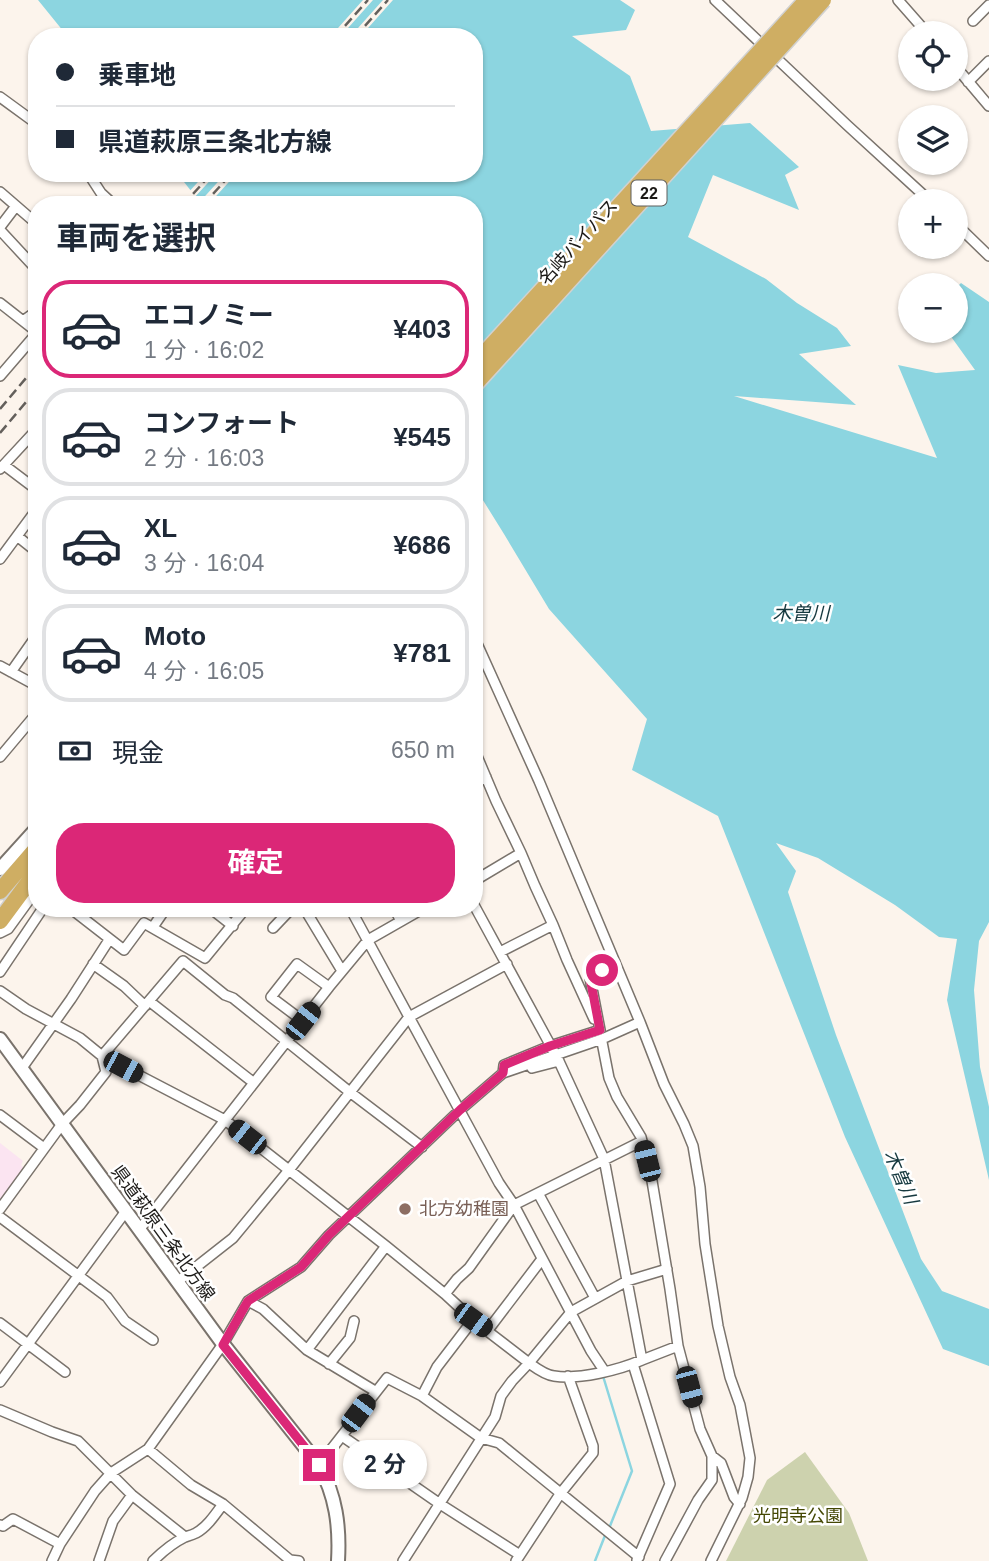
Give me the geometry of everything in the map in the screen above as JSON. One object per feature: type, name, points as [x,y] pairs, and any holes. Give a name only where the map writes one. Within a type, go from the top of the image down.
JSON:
[{"type":"highway","name":"名岐バイパス","points":[[483,355],[807,0]]},
{"type":"highway","name":"名岐バイパス","points":[[483,375],[823,0]]},
{"type":"highway","points":[[0,891],[28,858]]},
{"type":"highway","points":[[3,917],[28,883]]},
{"type":"main road","points":[[0,869],[28,838]]},
{"type":"main road","name":"県道萩原三条北方線","points":[[0,1039],[223,1345],[319,1465],[335,1503],[339,1527],[338,1561]]},
{"type":"street","points":[[715,0],[917,189]]},
{"type":"street","points":[[898,0],[916,21]]},
{"type":"street","points":[[973,21],[989,5]]},
{"type":"street","points":[[989,61],[968,82],[989,106]]},
{"type":"street","points":[[0,97],[28,117]]},
{"type":"street","points":[[94,182],[104,196]]},
{"type":"street","points":[[0,192],[28,216]]},
{"type":"street","points":[[16,206],[0,227],[28,260]]},
{"type":"street","points":[[968,236],[989,256]]},
{"type":"street","points":[[0,303],[28,325]]},
{"type":"street","points":[[23,321],[28,317]]},
{"type":"street","points":[[1,373],[28,343]]},
{"type":"street","points":[[28,439],[2,467],[28,484]]},
{"type":"street","points":[[0,559],[28,521]]},
{"type":"street","points":[[17,536],[28,545]]},
{"type":"street","points":[[11,672],[28,648]]},
{"type":"street","points":[[483,657],[539,781],[664,1084],[693,1146],[718,1326],[730,1377],[740,1405],[750,1458],[740,1504],[713,1559]]},
{"type":"street","points":[[0,666],[28,682]]},
{"type":"street","points":[[0,757],[28,724]]},
{"type":"street","points":[[483,770],[601,1035]]},
{"type":"street","points":[[483,876],[521,853]]},
{"type":"street","points":[[0,933],[8,929],[28,902]]},
{"type":"street","points":[[0,972],[37,917]]},
{"type":"street","points":[[81,917],[124,950],[145,923],[205,958],[240,917]]},
{"type":"street","points":[[153,928],[160,917]]},
{"type":"street","points":[[222,917],[233,926]]},
{"type":"street","points":[[273,928],[283,917]]},
{"type":"street","points":[[309,917],[342,971]]},
{"type":"street","points":[[355,917],[591,1351],[605,1372]]},
{"type":"street","points":[[399,917],[401,921]]},
{"type":"street","points":[[139,1230],[368,940],[408,917]]},
{"type":"street","points":[[319,1465],[387,1378],[422,1396],[481,1438],[499,1443],[638,1559],[670,1484],[638,1362],[627,1281],[604,1160],[555,1054],[480,917]]},
{"type":"street","points":[[500,953],[553,925]]},
{"type":"street","points":[[22,1068],[109,940]]},
{"type":"street","points":[[102,1056],[193,951]]},
{"type":"street","points":[[183,961],[422,1147]]},
{"type":"street","points":[[615,962],[590,978],[609,1078],[641,1137],[652,1181],[678,1346],[700,1429],[712,1456],[712,1480],[665,1561]]},
{"type":"street","points":[[93,964],[254,1083]]},
{"type":"street","points":[[303,1021],[271,997],[297,964],[329,987]]},
{"type":"street","points":[[177,1282],[233,1238],[409,1017],[507,964]]},
{"type":"street","points":[[0,991],[26,1009],[80,1038],[102,1056],[226,1120],[538,1370],[552,1376],[605,1372],[678,1346]]},
{"type":"street","points":[[52,1561],[95,1491],[111,1472],[148,1449],[223,1345],[248,1301],[301,1267],[329,1235],[460,1110],[503,1073],[602,1039],[640,1022]]},
{"type":"street","points":[[503,1073],[511,1074],[601,1035]]},
{"type":"street","points":[[503,1073],[504,1065],[555,1054]]},
{"type":"street","points":[[0,1209],[62,1124],[106,1072],[102,1056]]},
{"type":"street","points":[[0,1115],[44,1148]]},
{"type":"street","points":[[445,1294],[469,1268],[514,1205],[642,1142]]},
{"type":"street","points":[[538,1193],[594,1298]]},
{"type":"street","points":[[0,1382],[126,1211]]},
{"type":"street","points":[[0,1217],[107,1297],[125,1321],[153,1340]]},
{"type":"street","points":[[307,1350],[386,1246]]},
{"type":"street","points":[[488,1330],[542,1259]]},
{"type":"street","points":[[403,1561],[495,1417],[501,1396],[571,1312],[627,1281],[667,1269]]},
{"type":"street","points":[[248,1301],[263,1309],[307,1350],[375,1391]]},
{"type":"street","points":[[422,1396],[437,1367],[473,1320]]},
{"type":"street","points":[[329,1364],[349,1338],[354,1321]]},
{"type":"street","points":[[0,1323],[65,1372]]},
{"type":"street","points":[[342,1436],[518,1558],[561,1494],[593,1453],[593,1446],[568,1376]]},
{"type":"street","points":[[0,1410],[52,1433],[78,1441],[132,1495],[185,1537]]},
{"type":"street","points":[[148,1449],[191,1485],[223,1504],[293,1561]]},
{"type":"street","points":[[712,1456],[721,1462],[734,1497],[740,1504]]},
{"type":"street","points":[[99,1561],[114,1521],[132,1495]]},
{"type":"street","points":[[153,1561],[166,1549],[195,1534],[213,1518],[223,1504]]},
{"type":"street","points":[[0,1525],[3,1526],[13,1519],[60,1544]]},
{"type":"shaded area","points":[[0,1143],[23,1161],[21,1165],[25,1169],[0,1209]]},
{"type":"green space","name":"光明寺公園","points":[[805,1452],[849,1513],[868,1561],[726,1561],[767,1480]]},
{"type":"water","name":"木曽川","points":[[38,0],[620,0],[635,10],[626,30],[572,36],[630,76],[651,131],[750,123],[799,167],[785,175],[799,210],[713,175],[688,237],[766,279],[797,303],[837,328],[851,346],[799,354],[856,405],[734,396],[937,458],[898,365],[936,373],[975,370],[956,343],[968,343],[968,288],[989,302],[989,922],[979,941],[974,990],[980,1067],[989,1107],[989,1180],[947,1000],[957,939],[939,937],[895,905],[818,858],[776,843],[796,871],[788,892],[836,1035],[921,1259],[942,1291],[989,1309],[989,1366],[943,1349],[845,1137],[718,816],[632,770],[647,719],[549,609],[483,500],[483,196],[195,196],[184,182],[483,182],[483,28],[61,28]]},
{"type":"pier","points":[[363,0],[373,0],[348,28],[338,28]]},
{"type":"pier","points":[[383,0],[393,0],[368,28],[358,28]]},
{"type":"pier","points":[[198,182],[209,182],[196,196],[188,193]]},
{"type":"pier","points":[[218,182],[229,182],[216,196],[205,196]]},
{"type":"waterway","points":[[603,1376],[632,1471],[610,1526]]},
{"type":"waterway","points":[[595,1561],[606,1533]]},
{"type":"railway","points":[[343,28],[368,0]]},
{"type":"railway","points":[[363,28],[388,0]]},
{"type":"railway","points":[[191,196],[204,182]]},
{"type":"railway","points":[[211,196],[224,182]]},
{"type":"railway","points":[[0,409],[28,376]]},
{"type":"railway","points":[[0,433],[28,400]]},
{"type":"place","name":"北方幼稚園","points":[[405,1209]]},
{"type":"route","points":[[319,1465],[223,1345],[245,1306],[248,1301],[301,1267],[329,1235],[460,1110],[503,1073],[504,1065],[600,1030],[590,978],[602,970]]}]
